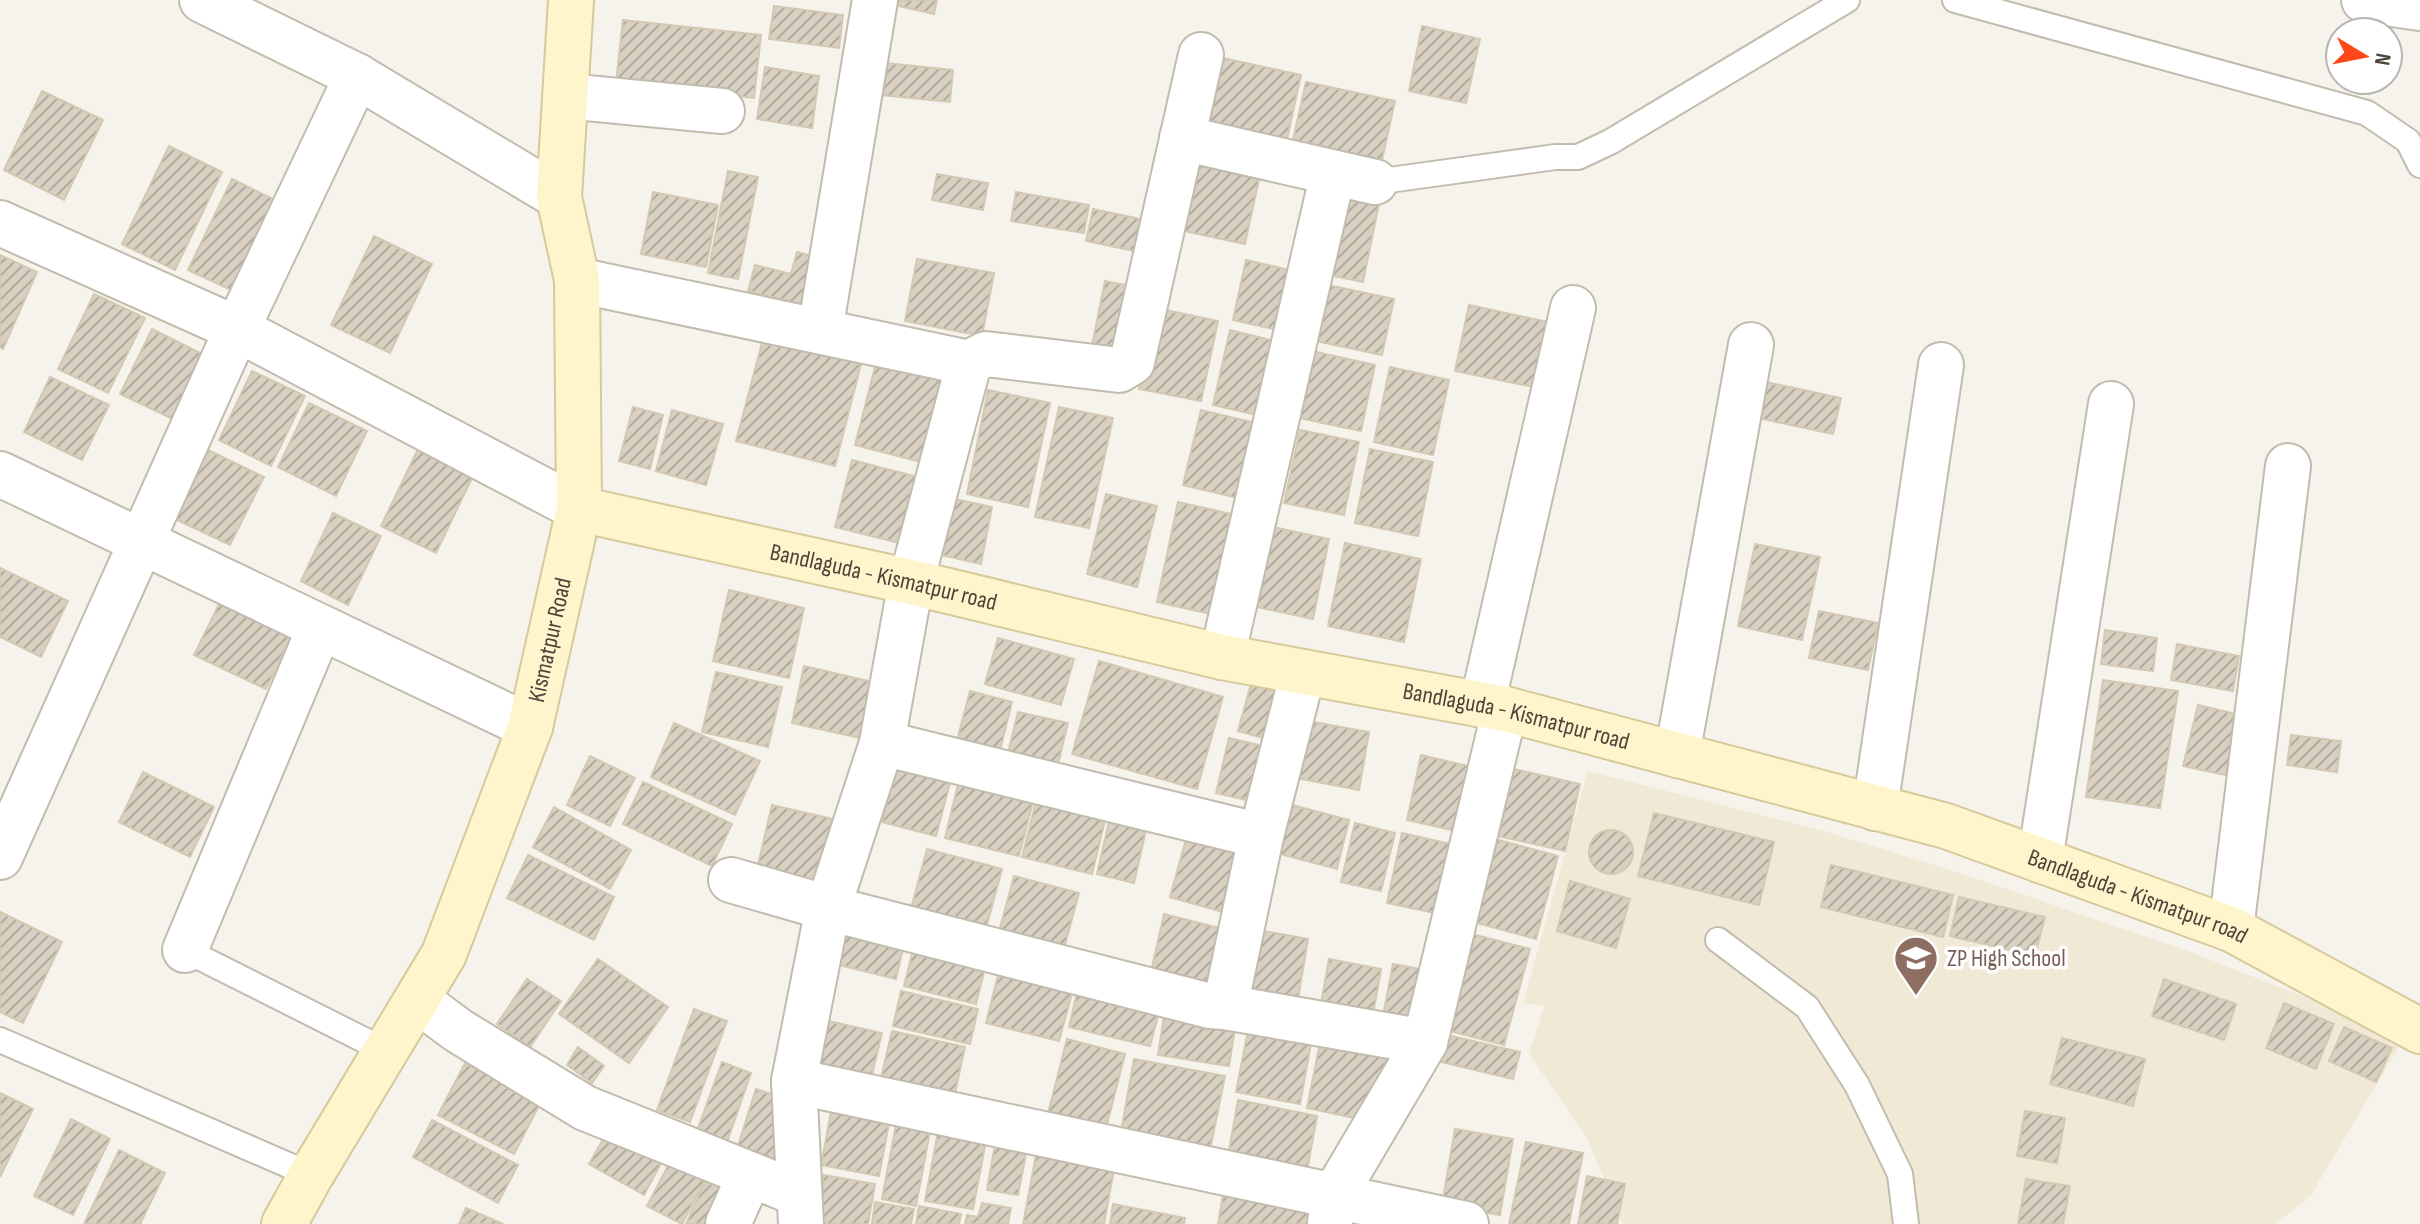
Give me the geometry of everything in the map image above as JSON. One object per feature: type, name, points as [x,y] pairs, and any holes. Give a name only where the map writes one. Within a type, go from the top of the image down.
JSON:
[{"type":"street","points":[[202,0],[267,14],[357,76],[559,197]]},
{"type":"street","name":"Kismatpur Road","points":[[284,1224],[444,954],[530,727],[579,509],[577,280],[559,197],[571,0]]},
{"type":"street","points":[[820,331],[875,0]]},
{"type":"street","points":[[2364,0],[2420,8]]},
{"type":"street","points":[[577,280],[969,363],[986,354],[1119,370],[1132,362],[1201,55]]},
{"type":"street","points":[[0,857],[237,329],[357,76]]},
{"type":"street","points":[[566,96],[722,111]]},
{"type":"street","points":[[1182,138],[1375,182]]},
{"type":"street","points":[[1222,657],[1333,173]]},
{"type":"street","points":[[0,223],[237,329],[579,509]]},
{"type":"street","points":[[1331,1210],[1425,1042],[1573,308]]},
{"type":"street","points":[[1677,755],[1751,345]]},
{"type":"street","points":[[800,1209],[794,1081],[828,908],[882,743],[911,582],[969,363]]},
{"type":"street","points":[[1875,808],[1941,365]]},
{"type":"street","points":[[2040,860],[2111,404]]},
{"type":"street","points":[[2231,929],[2288,466]]},
{"type":"street","points":[[0,474],[530,727]]},
{"type":"street","name":"Bandlaguda - Kismatpur road","points":[[579,509],[911,582],[1222,657],[1494,707],[1946,826],[2231,929],[2418,1018]]},
{"type":"street","points":[[185,950],[320,627]]},
{"type":"street","points":[[1225,1007],[1261,836],[1303,672]]},
{"type":"street","points":[[882,743],[1261,836]]},
{"type":"street","points":[[731,880],[828,908],[1210,1006],[1425,1042]]},
{"type":"street","points":[[417,1000],[459,1031],[585,1108],[750,1175],[800,1209]]},
{"type":"street","points":[[794,1081],[1331,1210],[1466,1224]]},
{"type":"street","points":[[728,1224],[750,1175]]},
{"type":"lane","points":[[1375,182],[1555,157],[1578,157],[1610,142],[1847,0]]},
{"type":"lane","points":[[1955,0],[2367,113],[2408,141],[2420,165]]},
{"type":"lane","points":[[1718,940],[1807,1007],[1857,1085],[1900,1174],[1906,1224]]},
{"type":"lane","points":[[185,950],[386,1051]]},
{"type":"lane","points":[[0,1040],[311,1175]]},
{"type":"shaded area","name":"ZP High School","points":[[1588,771],[1827,832],[1957,872],[2191,952],[2405,1037],[2311,1195],[2276,1224],[1623,1224],[1586,1136],[1529,1054],[1544,1006],[1523,1003]]},
{"type":"building","points":[[891,0],[937,0],[934,14],[890,4]]},
{"type":"building","points":[[774,6],[843,15],[839,48],[769,39]]},
{"type":"building","points":[[623,20],[761,35],[754,98],[616,83]]},
{"type":"building","points":[[1422,26],[1480,39],[1466,103],[1409,91]]},
{"type":"building","points":[[1223,58],[1301,75],[1285,148],[1208,131]]},
{"type":"building","points":[[885,63],[953,70],[950,102],[882,95]]},
{"type":"building","points":[[765,67],[819,76],[812,128],[757,119]]},
{"type":"building","points":[[1306,82],[1395,101],[1380,169],[1291,149]]},
{"type":"building","points":[[42,91],[103,120],[64,200],[4,170]]},
{"type":"building","points":[[169,146],[222,172],[175,270],[122,244]]},
{"type":"building","points":[[1200,157],[1261,170],[1245,244],[1184,231]]},
{"type":"building","points":[[728,171],[758,177],[738,279],[708,273]]},
{"type":"building","points":[[937,174],[988,183],[983,210],[932,200]]},
{"type":"building","points":[[232,179],[277,201],[233,291],[188,270]]},
{"type":"building","points":[[653,192],[718,205],[706,267],[641,254]]},
{"type":"building","points":[[1016,192],[1089,205],[1084,233],[1011,221]]},
{"type":"building","points":[[1341,196],[1379,204],[1363,282],[1324,274]]},
{"type":"building","points":[[1093,209],[1155,222],[1149,254],[1086,241]]},
{"type":"building","points":[[374,236],[432,264],[390,353],[331,325]]},
{"type":"building","points":[[797,252],[820,258],[808,306],[748,291],[755,265],[791,274]]},
{"type":"building","points":[[0,255],[37,272],[3,349],[0,347]]},
{"type":"building","points":[[917,259],[994,273],[982,336],[905,321]]},
{"type":"building","points":[[1246,260],[1303,273],[1291,333],[1233,320]]},
{"type":"building","points":[[1105,281],[1141,288],[1127,357],[1091,350]]},
{"type":"building","points":[[1323,284],[1394,299],[1382,355],[1311,340]]},
{"type":"building","points":[[94,294],[145,318],[108,393],[58,369]]},
{"type":"building","points":[[1469,305],[1562,325],[1548,390],[1455,371]]},
{"type":"building","points":[[1156,308],[1218,321],[1201,401],[1139,389]]},
{"type":"building","points":[[152,329],[206,356],[175,420],[120,394]]},
{"type":"building","points":[[1230,330],[1291,345],[1274,419],[1213,405]]},
{"type":"building","points":[[763,339],[861,364],[835,466],[736,441]]},
{"type":"building","points":[[1303,349],[1375,365],[1361,431],[1289,416]]},
{"type":"building","points":[[876,363],[957,383],[936,466],[855,445]]},
{"type":"building","points":[[1390,367],[1449,380],[1433,455],[1374,442]]},
{"type":"building","points":[[252,371],[305,396],[271,466],[219,440]]},
{"type":"building","points":[[50,377],[109,405],[82,460],[24,432]]},
{"type":"building","points":[[1766,382],[1841,398],[1833,434],[1758,418]]},
{"type":"building","points":[[988,390],[1050,403],[1028,507],[967,494]]},
{"type":"building","points":[[309,403],[367,431],[336,496],[278,467]]},
{"type":"building","points":[[633,407],[663,415],[650,469],[619,461]]},
{"type":"building","points":[[1059,407],[1113,418],[1089,528],[1035,517]]},
{"type":"building","points":[[672,410],[723,424],[706,485],[656,471]]},
{"type":"building","points":[[1201,410],[1264,425],[1246,500],[1183,485]]},
{"type":"building","points":[[1300,430],[1359,442],[1344,515],[1284,503]]},
{"type":"building","points":[[418,449],[473,476],[436,553],[381,526]]},
{"type":"building","points":[[1370,449],[1433,462],[1418,536],[1355,523]]},
{"type":"building","points":[[208,450],[264,477],[230,545],[175,519]]},
{"type":"building","points":[[852,460],[929,480],[911,546],[835,527]]},
{"type":"building","points":[[1106,494],[1157,506],[1137,587],[1087,574]]},
{"type":"building","points":[[945,497],[992,507],[981,564],[933,553]]},
{"type":"building","points":[[1178,502],[1245,517],[1224,617],[1157,602]]},
{"type":"building","points":[[333,513],[381,536],[348,605],[301,581]]},
{"type":"building","points":[[1269,526],[1329,539],[1313,619],[1252,606]]},
{"type":"building","points":[[1345,543],[1421,559],[1404,642],[1328,626]]},
{"type":"building","points":[[1755,544],[1820,557],[1802,640],[1738,626]]},
{"type":"building","points":[[0,568],[68,601],[41,657],[0,637]]},
{"type":"building","points":[[729,590],[804,608],[789,678],[713,661]]},
{"type":"building","points":[[221,600],[292,635],[266,689],[194,655]]},
{"type":"building","points":[[1819,611],[1878,623],[1868,670],[1809,658]]},
{"type":"building","points":[[2105,630],[2157,638],[2153,671],[2101,664]]},
{"type":"building","points":[[998,638],[1074,659],[1061,705],[985,684]]},
{"type":"building","points":[[2177,644],[2239,656],[2233,691],[2171,680]]},
{"type":"building","points":[[1099,661],[1223,697],[1197,789],[1072,754]]},
{"type":"building","points":[[804,666],[881,684],[869,740],[792,723]]},
{"type":"building","points":[[716,672],[782,687],[768,747],[702,732]]},
{"type":"building","points":[[1252,680],[1294,691],[1281,743],[1238,731]]},
{"type":"building","points":[[2103,680],[2178,691],[2160,808],[2086,797]]},
{"type":"building","points":[[970,691],[1012,702],[996,767],[953,756]]},
{"type":"building","points":[[2198,705],[2240,715],[2226,775],[2183,766]]},
{"type":"building","points":[[1018,712],[1068,723],[1057,768],[1007,757]]},
{"type":"building","points":[[1297,719],[1369,732],[1359,790],[1286,776]]},
{"type":"building","points":[[674,723],[760,761],[735,815],[651,777]]},
{"type":"building","points":[[2291,735],[2341,741],[2337,772],[2287,765]]},
{"type":"building","points":[[1229,738],[1280,750],[1268,805],[1216,793]]},
{"type":"building","points":[[900,753],[954,768],[936,836],[882,822]]},
{"type":"building","points":[[1421,755],[1480,769],[1466,833],[1407,820]]},
{"type":"building","points":[[590,756],[635,778],[610,826],[567,805]]},
{"type":"building","points":[[1514,769],[1580,784],[1565,851],[1498,836]]},
{"type":"building","points":[[143,772],[214,807],[190,857],[119,822]]},
{"type":"building","points":[[961,772],[1036,790],[1019,856],[945,838]]},
{"type":"building","points":[[643,782],[732,824],[712,866],[623,824]]},
{"type":"building","points":[[1039,790],[1108,808],[1092,874],[1022,857]]},
{"type":"building","points":[[1277,801],[1349,820],[1337,869],[1265,850]]},
{"type":"building","points":[[772,805],[837,820],[823,884],[757,869]]},
{"type":"building","points":[[554,807],[631,850],[610,889],[533,847]]},
{"type":"building","points":[[1111,813],[1148,821],[1134,883],[1097,874]]},
{"type":"building","points":[[1654,813],[1774,842],[1759,905],[1638,876]]},
{"type":"building","points":[[1355,823],[1395,833],[1381,891],[1341,882]]},
{"type":"building","points":[[1611,830],[1626,837],[1633,852],[1626,867],[1611,874],[1596,867],[1589,852],[1596,837]]},
{"type":"building","points":[[1188,832],[1255,851],[1237,916],[1170,897]]},
{"type":"building","points":[[1402,833],[1464,847],[1449,916],[1387,903]]},
{"type":"building","points":[[1495,839],[1558,856],[1536,939],[1473,922]]},
{"type":"building","points":[[927,849],[1002,869],[984,936],[909,916]]},
{"type":"building","points":[[528,855],[614,897],[594,940],[507,898]]},
{"type":"building","points":[[1831,865],[1953,895],[1943,937],[1821,907]]},
{"type":"building","points":[[1014,876],[1079,893],[1062,956],[997,939]]},
{"type":"building","points":[[1570,881],[1630,899],[1616,948],[1557,931]]},
{"type":"building","points":[[1959,897],[2045,917],[2035,956],[1950,936]]},
{"type":"building","points":[[0,912],[62,942],[23,1023],[0,1012]]},
{"type":"building","points":[[1164,914],[1231,931],[1213,1002],[1148,985]]},
{"type":"building","points":[[843,929],[904,944],[896,979],[835,964]]},
{"type":"building","points":[[1253,929],[1308,939],[1297,1005],[1241,996]]},
{"type":"building","points":[[1472,934],[1530,949],[1504,1045],[1446,1030]]},
{"type":"building","points":[[914,946],[986,964],[976,1004],[904,986]]},
{"type":"building","points":[[598,959],[668,1007],[629,1063],[559,1014]]},
{"type":"building","points":[[1329,959],[1381,969],[1371,1026],[1319,1015]]},
{"type":"building","points":[[1393,964],[1431,971],[1419,1034],[1381,1026]]},
{"type":"building","points":[[999,971],[1073,990],[1059,1041],[986,1023]]},
{"type":"building","points":[[527,979],[561,1001],[530,1047],[497,1024]]},
{"type":"building","points":[[2164,979],[2236,1004],[2224,1040],[2152,1016]]},
{"type":"building","points":[[901,991],[978,1009],[970,1044],[893,1026]]},
{"type":"building","points":[[1077,992],[1159,1012],[1150,1046],[1069,1027]]},
{"type":"building","points":[[2284,1003],[2334,1024],[2316,1069],[2266,1048]]},
{"type":"building","points":[[694,1009],[727,1021],[690,1122],[657,1110]]},
{"type":"building","points":[[1165,1010],[1236,1022],[1229,1066],[1158,1055]]},
{"type":"building","points":[[1251,1015],[1314,1027],[1300,1104],[1236,1092]]},
{"type":"building","points":[[815,1018],[882,1033],[869,1088],[803,1072]]},
{"type":"building","points":[[2344,1027],[2392,1048],[2376,1082],[2329,1061]]},
{"type":"building","points":[[1323,1028],[1390,1040],[1374,1122],[1307,1108]]},
{"type":"building","points":[[892,1031],[965,1047],[952,1107],[878,1091]]},
{"type":"building","points":[[1439,1033],[1520,1052],[1513,1079],[1433,1060]]},
{"type":"building","points":[[2062,1038],[2145,1059],[2133,1106],[2050,1084]]},
{"type":"building","points":[[1067,1039],[1125,1054],[1104,1136],[1046,1121]]},
{"type":"building","points":[[578,1047],[604,1066],[592,1083],[567,1065]]},
{"type":"building","points":[[1134,1059],[1225,1076],[1209,1155],[1120,1137]]},
{"type":"building","points":[[722,1062],[751,1073],[726,1145],[696,1134]]},
{"type":"building","points":[[465,1063],[541,1102],[514,1154],[438,1115]]},
{"type":"building","points":[[756,1089],[793,1101],[771,1170],[734,1158]]},
{"type":"building","points":[[0,1093],[33,1109],[0,1177]]},
{"type":"building","points":[[1238,1100],[1317,1116],[1306,1177],[1227,1162]]},
{"type":"building","points":[[832,1107],[890,1118],[879,1176],[821,1165]]},
{"type":"building","points":[[2025,1111],[2065,1118],[2057,1163],[2017,1156]]},
{"type":"building","points":[[71,1119],[110,1139],[73,1215],[34,1196]]},
{"type":"building","points":[[432,1120],[518,1165],[498,1203],[413,1157]]},
{"type":"building","points":[[611,1125],[665,1156],[644,1195],[589,1164]]},
{"type":"building","points":[[896,1125],[930,1131],[916,1206],[882,1199]]},
{"type":"building","points":[[1455,1129],[1513,1139],[1500,1215],[1442,1205]]},
{"type":"building","points":[[938,1132],[986,1141],[973,1209],[925,1201]]},
{"type":"building","points":[[997,1133],[1029,1139],[1018,1195],[987,1190]]},
{"type":"building","points":[[1526,1142],[1583,1153],[1569,1224],[1509,1224]]},
{"type":"building","points":[[119,1150],[165,1173],[140,1224],[84,1224]]},
{"type":"building","points":[[1037,1150],[1115,1164],[1104,1224],[1023,1224]]},
{"type":"building","points":[[674,1154],[709,1172],[682,1224],[647,1206]]},
{"type":"building","points":[[824,1175],[875,1184],[868,1224],[815,1224]]},
{"type":"building","points":[[1587,1176],[1625,1184],[1617,1224],[1578,1224]]},
{"type":"building","points":[[2026,1179],[2070,1186],[2063,1224],[2018,1224]]},
{"type":"building","points":[[705,1181],[739,1196],[726,1224],[686,1224]]},
{"type":"building","points":[[1224,1189],[1317,1206],[1313,1224],[1218,1224]]},
{"type":"building","points":[[875,1202],[914,1209],[911,1224],[872,1224]]},
{"type":"building","points":[[982,1203],[1011,1208],[1008,1224],[965,1224],[967,1215],[978,1217]]},
{"type":"building","points":[[1113,1204],[1185,1218],[1184,1224],[1110,1224]]},
{"type":"building","points":[[919,1206],[961,1214],[959,1224],[916,1224]]},
{"type":"building","points":[[466,1208],[503,1224],[459,1224]]},
{"type":"place","name":"ZP High School","points":[[1916,997]]}]
